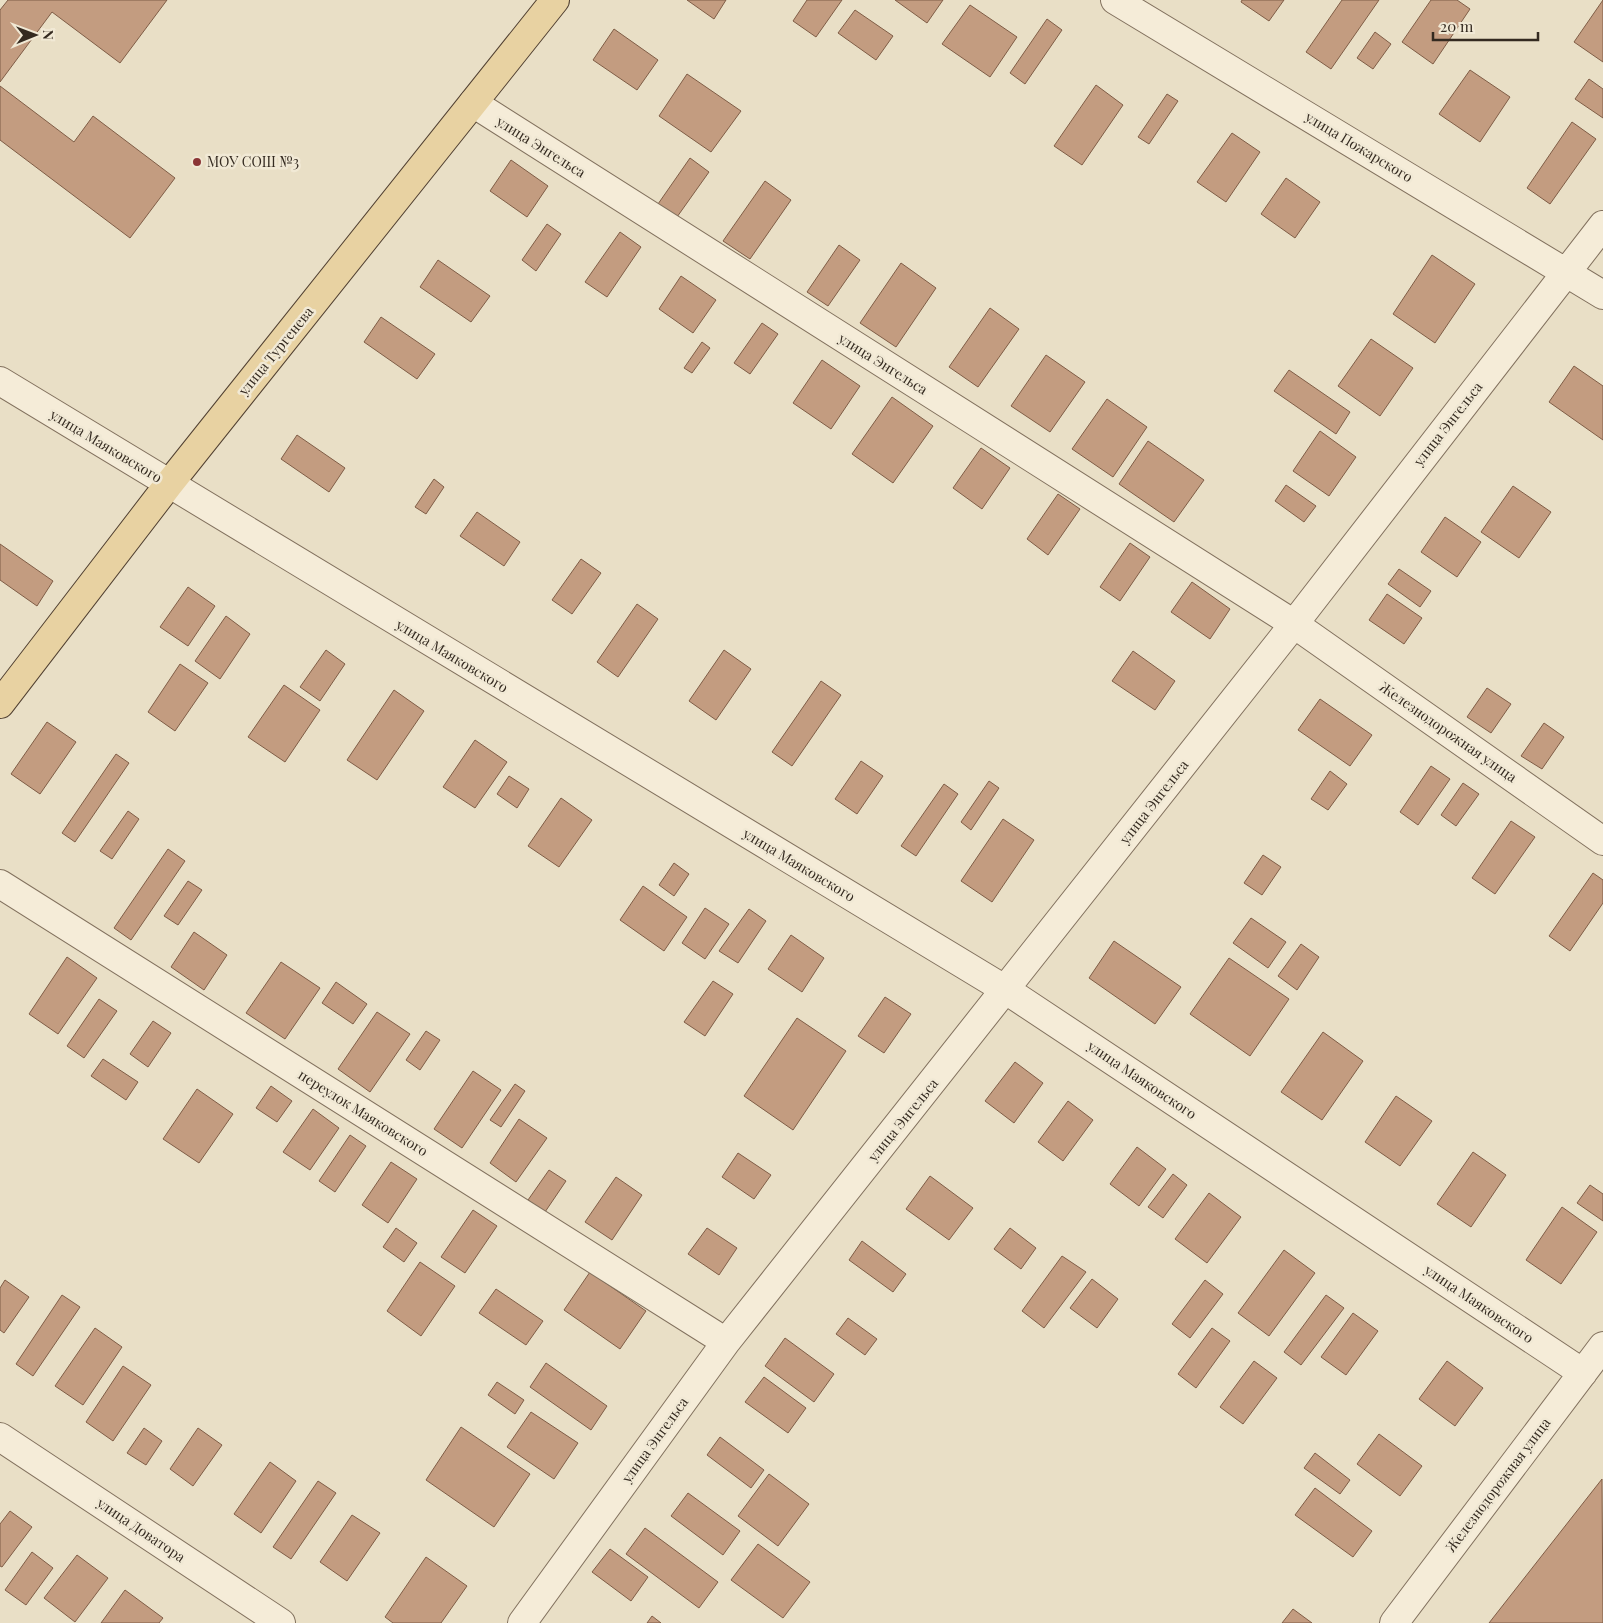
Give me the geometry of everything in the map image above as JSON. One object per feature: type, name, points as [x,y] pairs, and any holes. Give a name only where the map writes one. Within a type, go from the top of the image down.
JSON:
[{"type":"main road","name":"улица Тургенева","points":[[0,704],[169,484],[555,0]]},
{"type":"street","name":"улица Пожарского","points":[[1115,0],[1603,295]]},
{"type":"street","name":"улица Энгельса","points":[[473,103],[1294,624]]},
{"type":"street","name":"улица Энгельса","points":[[522,1623],[726,1342],[1294,624],[1603,225]]},
{"type":"street","name":"улица Маяковского","points":[[0,381],[1006,990],[1583,1373]]},
{"type":"street","name":"Железнодорожная улица","points":[[1294,624],[1603,841]]},
{"type":"street","name":"переулок Маяковского","points":[[0,884],[726,1342]]},
{"type":"street","name":"Железнодорожная улица","points":[[1394,1623],[1603,1346]]},
{"type":"street","name":"улица Доватора","points":[[0,1437],[281,1623]]},
{"type":"building","points":[[8,0],[167,0],[120,63],[52,12],[0,82],[0,10]]},
{"type":"building","points":[[687,0],[726,0],[714,19]]},
{"type":"building","points":[[807,0],[842,0],[816,37],[793,21]]},
{"type":"building","points":[[895,0],[943,0],[927,23]]},
{"type":"building","points":[[1242,0],[1284,0],[1269,21],[1241,2]]},
{"type":"building","points":[[1342,0],[1379,0],[1331,69],[1306,52]]},
{"type":"building","points":[[1431,0],[1457,0],[1470,9],[1433,64],[1402,42]]},
{"type":"building","points":[[1603,0],[1603,62],[1574,42]]},
{"type":"building","points":[[970,5],[1017,37],[990,77],[942,44]]},
{"type":"building","points":[[855,10],[893,36],[876,60],[838,33]]},
{"type":"building","points":[[1047,19],[1062,30],[1025,84],[1010,73]]},
{"type":"building","points":[[614,29],[658,60],[637,90],[593,60]]},
{"type":"building","points":[[1375,32],[1391,44],[1373,69],[1357,58]]},
{"type":"building","points":[[1470,70],[1510,97],[1480,142],[1439,114]]},
{"type":"building","points":[[687,74],[741,111],[711,152],[659,116]]},
{"type":"building","points":[[1589,79],[1603,89],[1603,118],[1575,99]]},
{"type":"building","points":[[1096,85],[1123,105],[1082,165],[1054,146]]},
{"type":"building","name":"МОУ СОШ №3","points":[[0,86],[74,142],[93,116],[175,178],[130,238],[0,140]]},
{"type":"building","points":[[1167,94],[1178,101],[1149,144],[1138,137]]},
{"type":"building","points":[[1572,122],[1596,139],[1550,204],[1527,188]]},
{"type":"building","points":[[1232,133],[1260,152],[1226,202],[1197,182]]},
{"type":"building","points":[[690,158],[709,172],[677,217],[658,204]]},
{"type":"building","points":[[511,160],[548,186],[527,217],[490,191]]},
{"type":"building","points":[[1286,178],[1320,202],[1295,238],[1261,214]]},
{"type":"building","points":[[765,181],[791,200],[750,259],[723,241]]},
{"type":"building","points":[[547,224],[561,234],[536,271],[522,260]]},
{"type":"building","points":[[620,232],[641,247],[607,297],[585,282]]},
{"type":"building","points":[[839,245],[860,260],[828,306],[807,292]]},
{"type":"building","points":[[1432,255],[1475,284],[1435,343],[1393,314]]},
{"type":"building","points":[[438,260],[490,296],[471,322],[420,287]]},
{"type":"building","points":[[901,263],[936,288],[896,347],[860,323]]},
{"type":"building","points":[[681,276],[716,300],[693,333],[659,309]]},
{"type":"building","points":[[990,308],[1019,329],[978,387],[949,367]]},
{"type":"building","points":[[381,317],[435,354],[417,379],[364,342]]},
{"type":"building","points":[[762,323],[778,334],[750,374],[734,363]]},
{"type":"building","points":[[1371,339],[1413,368],[1380,416],[1338,386]]},
{"type":"building","points":[[702,342],[710,348],[692,373],[684,368]]},
{"type":"building","points":[[1046,355],[1085,382],[1050,432],[1011,406]]},
{"type":"building","points":[[822,360],[860,386],[831,429],[793,403]]},
{"type":"building","points":[[1574,366],[1603,386],[1603,440],[1549,402]]},
{"type":"building","points":[[1289,370],[1350,412],[1336,434],[1274,391]]},
{"type":"building","points":[[892,397],[933,426],[893,483],[852,454]]},
{"type":"building","points":[[1107,399],[1147,427],[1113,477],[1072,449]]},
{"type":"building","points":[[1320,431],[1356,457],[1329,496],[1293,471]]},
{"type":"building","points":[[297,435],[345,468],[329,492],[281,459]]},
{"type":"building","points":[[1148,441],[1204,480],[1174,522],[1119,484]]},
{"type":"building","points":[[981,448],[1010,468],[982,509],[953,488]]},
{"type":"building","points":[[434,479],[444,487],[426,514],[415,507]]},
{"type":"building","points":[[1286,485],[1316,506],[1304,522],[1275,501]]},
{"type":"building","points":[[1513,486],[1551,512],[1519,558],[1481,532]]},
{"type":"building","points":[[1058,494],[1080,509],[1048,555],[1027,539]]},
{"type":"building","points":[[477,512],[520,542],[504,566],[460,536]]},
{"type":"building","points":[[1445,517],[1481,542],[1457,577],[1421,552]]},
{"type":"building","points":[[1130,543],[1150,557],[1120,601],[1100,587]]},
{"type":"building","points":[[0,544],[53,581],[37,606],[0,580]]},
{"type":"building","points":[[581,559],[601,573],[572,614],[552,600]]},
{"type":"building","points":[[1399,569],[1431,591],[1420,607],[1388,584]]},
{"type":"building","points":[[1192,582],[1230,609],[1210,639],[1171,612]]},
{"type":"building","points":[[188,587],[215,606],[188,646],[160,627]]},
{"type":"building","points":[[1387,594],[1422,618],[1404,644],[1369,620]]},
{"type":"building","points":[[637,604],[658,619],[618,677],[597,662]]},
{"type":"building","points":[[226,616],[250,634],[220,679],[195,661]]},
{"type":"building","points":[[326,650],[345,664],[320,701],[300,687]]},
{"type":"building","points":[[724,650],[751,669],[716,720],[689,701]]},
{"type":"building","points":[[1133,651],[1175,681],[1155,710],[1112,681]]},
{"type":"building","points":[[180,664],[208,683],[175,731],[148,712]]},
{"type":"building","points":[[821,681],[841,695],[792,766],[772,752]]},
{"type":"building","points":[[284,685],[320,710],[285,762],[248,737]]},
{"type":"building","points":[[1487,688],[1511,704],[1491,733],[1467,717]]},
{"type":"building","points":[[394,690],[424,711],[377,780],[347,760]]},
{"type":"building","points":[[1320,699],[1372,735],[1350,766],[1298,730]]},
{"type":"building","points":[[47,722],[76,742],[40,794],[11,774]]},
{"type":"building","points":[[1544,723],[1564,737],[1542,769],[1521,756]]},
{"type":"building","points":[[475,740],[507,762],[475,808],[443,787]]},
{"type":"building","points":[[116,754],[129,763],[75,842],[62,833]]},
{"type":"building","points":[[861,761],[883,776],[857,814],[835,799]]},
{"type":"building","points":[[1431,766],[1450,779],[1418,825],[1400,812]]},
{"type":"building","points":[[1330,771],[1347,784],[1328,810],[1311,799]]},
{"type":"building","points":[[509,776],[529,789],[517,808],[497,794]]},
{"type":"building","points":[[989,781],[999,788],[971,830],[961,822]]},
{"type":"building","points":[[1463,783],[1479,794],[1456,826],[1441,815]]},
{"type":"building","points":[[944,784],[958,794],[916,856],[901,846]]},
{"type":"building","points":[[561,798],[592,820],[559,867],[528,846]]},
{"type":"building","points":[[128,811],[139,819],[112,859],[100,851]]},
{"type":"building","points":[[1003,819],[1034,840],[992,902],[961,881]]},
{"type":"building","points":[[1511,821],[1535,837],[1495,894],[1472,878]]},
{"type":"building","points":[[168,849],[185,861],[131,940],[114,928]]},
{"type":"building","points":[[1263,855],[1281,867],[1262,895],[1244,883]]},
{"type":"building","points":[[674,863],[689,874],[674,896],[659,885]]},
{"type":"building","points":[[1593,873],[1603,880],[1603,903],[1570,951],[1549,936]]},
{"type":"building","points":[[188,881],[202,890],[178,925],[164,916]]},
{"type":"building","points":[[643,886],[687,917],[664,951],[620,920]]},
{"type":"building","points":[[705,908],[729,924],[705,959],[682,943]]},
{"type":"building","points":[[749,909],[766,921],[738,963],[719,951]]},
{"type":"building","points":[[1251,918],[1286,942],[1268,968],[1233,943]]},
{"type":"building","points":[[194,932],[227,955],[204,990],[171,967]]},
{"type":"building","points":[[791,935],[824,958],[802,992],[768,969]]},
{"type":"building","points":[[1114,941],[1181,987],[1155,1024],[1089,978]]},
{"type":"building","points":[[1301,944],[1319,957],[1297,990],[1278,976]]},
{"type":"building","points":[[67,957],[97,978],[58,1034],[29,1014]]},
{"type":"building","points":[[1229,958],[1289,999],[1250,1056],[1190,1014]]},
{"type":"building","points":[[281,962],[320,988],[285,1039],[246,1013]]},
{"type":"building","points":[[713,981],[733,994],[705,1036],[684,1022]]},
{"type":"building","points":[[336,982],[367,1004],[353,1024],[322,1003]]},
{"type":"building","points":[[885,997],[911,1014],[884,1053],[858,1036]]},
{"type":"building","points":[[99,999],[117,1011],[84,1058],[67,1046]]},
{"type":"building","points":[[377,1012],[410,1034],[370,1092],[338,1069]]},
{"type":"building","points":[[797,1018],[846,1051],[793,1130],[744,1096]]},
{"type":"building","points":[[153,1021],[171,1033],[148,1067],[130,1054]]},
{"type":"building","points":[[426,1031],[440,1040],[420,1070],[406,1060]]},
{"type":"building","points":[[1323,1032],[1363,1061],[1322,1120],[1281,1092]]},
{"type":"building","points":[[103,1059],[138,1082],[126,1100],[91,1076]]},
{"type":"building","points":[[1015,1062],[1043,1083],[1014,1123],[985,1101]]},
{"type":"building","points":[[473,1071],[501,1090],[462,1148],[434,1129]]},
{"type":"building","points":[[515,1084],[525,1091],[501,1127],[490,1120]]},
{"type":"building","points":[[271,1086],[292,1101],[277,1122],[256,1108]]},
{"type":"building","points":[[197,1089],[233,1114],[199,1163],[163,1139]]},
{"type":"building","points":[[1396,1096],[1432,1121],[1400,1166],[1365,1142]]},
{"type":"building","points":[[1068,1101],[1093,1120],[1063,1161],[1038,1142]]},
{"type":"building","points":[[313,1109],[339,1128],[310,1170],[283,1152]]},
{"type":"building","points":[[519,1119],[547,1138],[516,1182],[490,1163]]},
{"type":"building","points":[[350,1135],[366,1146],[335,1192],[319,1181]]},
{"type":"building","points":[[1137,1147],[1166,1169],[1139,1206],[1110,1184]]},
{"type":"building","points":[[1473,1152],[1506,1175],[1471,1227],[1437,1204]]},
{"type":"building","points":[[738,1153],[771,1175],[754,1199],[722,1177]]},
{"type":"building","points":[[391,1162],[417,1179],[388,1223],[362,1205]]},
{"type":"building","points":[[549,1170],[566,1181],[545,1212],[528,1200]]},
{"type":"building","points":[[1173,1174],[1187,1185],[1163,1218],[1148,1207]]},
{"type":"building","points":[[930,1176],[973,1208],[949,1240],[906,1209]]},
{"type":"building","points":[[616,1177],[642,1195],[612,1240],[585,1222]]},
{"type":"building","points":[[1590,1185],[1603,1194],[1603,1221],[1577,1203]]},
{"type":"building","points":[[1209,1193],[1241,1217],[1207,1263],[1175,1239]]},
{"type":"building","points":[[1562,1207],[1597,1232],[1561,1284],[1526,1260]]},
{"type":"building","points":[[473,1210],[497,1226],[465,1273],[441,1257]]},
{"type":"building","points":[[396,1228],[417,1243],[404,1262],[383,1247]]},
{"type":"building","points":[[707,1228],[737,1248],[719,1275],[688,1254]]},
{"type":"building","points":[[1010,1228],[1036,1248],[1021,1269],[994,1249]]},
{"type":"building","points":[[862,1241],[906,1274],[893,1292],[849,1260]]},
{"type":"building","points":[[1284,1250],[1315,1273],[1269,1336],[1238,1313]]},
{"type":"building","points":[[1062,1256],[1086,1272],[1044,1328],[1022,1311]]},
{"type":"building","points":[[420,1262],[455,1286],[421,1336],[387,1311]]},
{"type":"building","points":[[590,1272],[646,1311],[620,1349],[564,1310]]},
{"type":"building","points":[[1092,1279],[1118,1299],[1097,1328],[1070,1308]]},
{"type":"building","points":[[5,1280],[29,1297],[4,1333],[0,1330],[0,1288]]},
{"type":"building","points":[[1205,1280],[1223,1294],[1190,1338],[1172,1324]]},
{"type":"building","points":[[496,1289],[543,1321],[526,1345],[479,1313]]},
{"type":"building","points":[[62,1295],[80,1307],[33,1376],[16,1364]]},
{"type":"building","points":[[1326,1295],[1344,1308],[1301,1365],[1284,1352]]},
{"type":"building","points":[[1353,1313],[1378,1331],[1346,1375],[1321,1357]]},
{"type":"building","points":[[848,1318],[877,1339],[865,1355],[836,1334]]},
{"type":"building","points":[[95,1328],[122,1347],[83,1405],[55,1386]]},
{"type":"building","points":[[1212,1328],[1230,1341],[1196,1388],[1178,1374]]},
{"type":"building","points":[[785,1338],[834,1374],[814,1402],[765,1366]]},
{"type":"building","points":[[1254,1361],[1277,1378],[1243,1424],[1220,1407]]},
{"type":"building","points":[[1447,1361],[1483,1388],[1455,1426],[1419,1399]]},
{"type":"building","points":[[546,1363],[607,1406],[591,1430],[530,1387]]},
{"type":"building","points":[[123,1366],[151,1385],[113,1441],[86,1422]]},
{"type":"building","points":[[764,1377],[806,1408],[788,1433],[745,1402]]},
{"type":"building","points":[[497,1382],[524,1400],[515,1414],[488,1395]]},
{"type":"building","points":[[531,1412],[578,1443],[554,1479],[507,1447]]},
{"type":"building","points":[[461,1427],[530,1474],[494,1527],[426,1480]]},
{"type":"building","points":[[144,1428],[162,1441],[146,1465],[127,1453]]},
{"type":"building","points":[[198,1428],[222,1445],[193,1486],[170,1469]]},
{"type":"building","points":[[1379,1434],[1422,1466],[1400,1496],[1357,1464]]},
{"type":"building","points":[[720,1437],[764,1470],[751,1488],[707,1455]]},
{"type":"building","points":[[1315,1453],[1350,1480],[1340,1494],[1304,1468]]},
{"type":"building","points":[[270,1462],[296,1481],[261,1533],[234,1514]]},
{"type":"building","points":[[769,1474],[809,1504],[778,1546],[738,1516]]},
{"type":"building","points":[[1602,1479],[1603,1623],[1489,1623]]},
{"type":"building","points":[[318,1481],[336,1493],[291,1559],[273,1547]]},
{"type":"building","points":[[1315,1488],[1372,1531],[1353,1557],[1295,1515]]},
{"type":"building","points":[[688,1493],[740,1531],[723,1555],[671,1516]]},
{"type":"building","points":[[10,1511],[32,1527],[2,1567],[0,1566],[0,1524]]},
{"type":"building","points":[[352,1515],[380,1533],[347,1581],[320,1562]]},
{"type":"building","points":[[645,1528],[718,1582],[699,1608],[626,1554]]},
{"type":"building","points":[[758,1544],[810,1582],[783,1618],[731,1580]]},
{"type":"building","points":[[610,1549],[648,1577],[631,1601],[592,1572]]},
{"type":"building","points":[[32,1552],[53,1568],[26,1605],[5,1590]]},
{"type":"building","points":[[77,1555],[108,1578],[75,1622],[44,1598]]},
{"type":"building","points":[[426,1557],[467,1586],[441,1623],[393,1623],[385,1617]]},
{"type":"building","points":[[125,1590],[163,1618],[159,1623],[101,1623]]},
{"type":"building","points":[[1293,1609],[1312,1623],[1282,1623]]},
{"type":"building","points":[[652,1616],[661,1623],[647,1623]]},
{"type":"place","name":"МОУ СОШ №3","points":[[197,162]]}]
